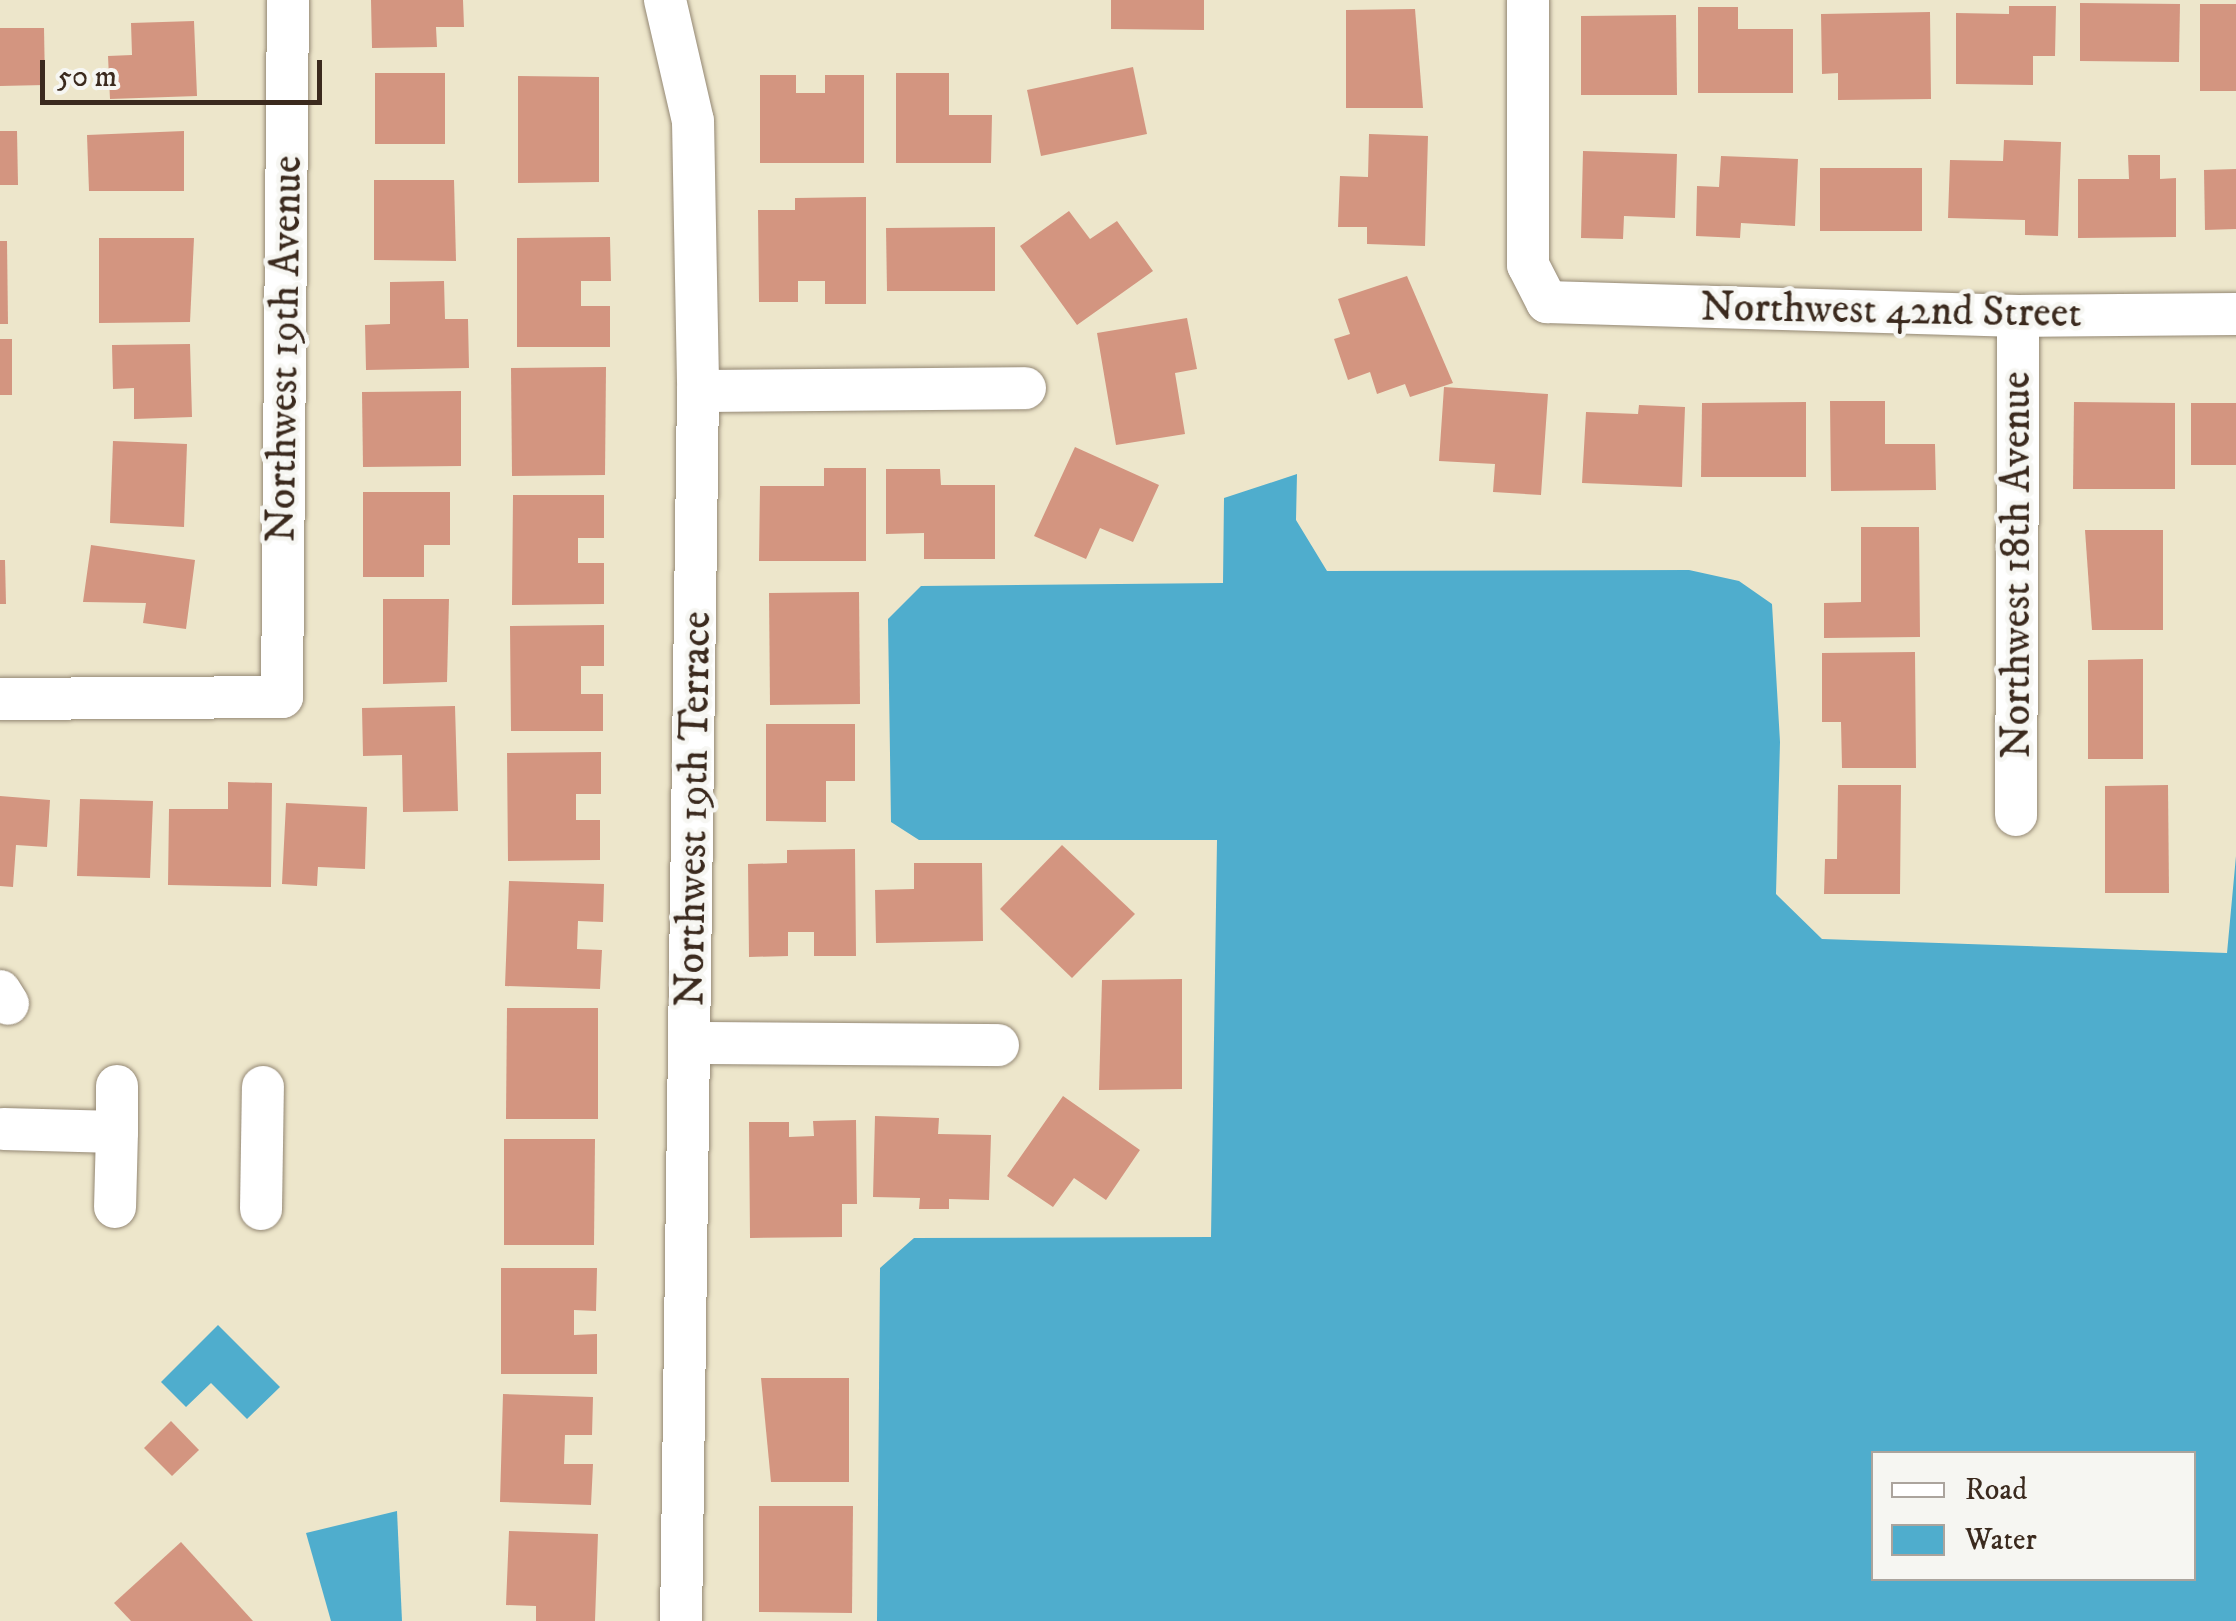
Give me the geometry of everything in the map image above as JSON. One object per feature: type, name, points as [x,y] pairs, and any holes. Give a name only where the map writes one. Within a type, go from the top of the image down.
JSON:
[{"type":"street","name":"Northwest 19th Avenue","points":[[0,699],[282,698],[288,0]]},
{"type":"street","name":"Northwest 19th Terrace","points":[[665,0],[693,121],[698,390],[681,1621]]},
{"type":"street","name":"Northwest 42nd Street","points":[[1528,0],[1528,264],[1547,302],[2019,316],[2236,314]]},
{"type":"street","name":"Northwest 18th Avenue","points":[[2016,814],[2019,316]]},
{"type":"street","points":[[698,390],[1024,388]]},
{"type":"street","points":[[691,1042],[998,1045]]},
{"type":"street","points":[[115,1207],[117,1086]]},
{"type":"street","points":[[261,1209],[263,1088]]},
{"type":"street","points":[[4,1128],[117,1132]]},
{"type":"water","points":[[1297,474],[1296,520],[1327,571],[1689,570],[1739,581],[1772,604],[1780,742],[1776,894],[1822,939],[2227,953],[2236,856],[2236,1621],[877,1621],[880,1268],[914,1238],[1211,1237],[1217,840],[919,840],[891,822],[888,619],[921,586],[1223,583],[1224,498]]},
{"type":"water","points":[[218,1325],[280,1387],[247,1419],[211,1383],[186,1407],[161,1382]]},
{"type":"water","points":[[397,1511],[402,1621],[331,1621],[306,1533]]},
{"type":"building","points":[[371,0],[463,0],[464,27],[436,27],[437,47],[372,48]]},
{"type":"building","points":[[1111,0],[1204,0],[1204,30],[1111,29]]},
{"type":"building","points":[[2080,3],[2180,4],[2179,62],[2080,61]]},
{"type":"building","points":[[2200,4],[2236,4],[2236,91],[2200,91]]},
{"type":"building","points":[[2009,6],[2056,6],[2055,56],[2033,56],[2033,85],[1956,84],[1956,13],[2009,14]]},
{"type":"building","points":[[1698,7],[1738,7],[1738,29],[1793,29],[1793,93],[1698,93]]},
{"type":"building","points":[[1415,9],[1423,108],[1346,108],[1346,10]]},
{"type":"building","points":[[1930,12],[1931,99],[1838,100],[1838,73],[1822,74],[1821,14]]},
{"type":"building","points":[[1676,15],[1677,95],[1581,95],[1581,16]]},
{"type":"building","points":[[194,21],[197,96],[110,99],[108,56],[132,55],[131,23]]},
{"type":"building","points":[[0,28],[44,28],[45,85],[0,86]]},
{"type":"building","points":[[1133,67],[1147,134],[1041,156],[1027,90]]},
{"type":"building","points":[[375,73],[445,73],[445,144],[375,144]]},
{"type":"building","points":[[896,73],[949,73],[949,115],[992,115],[991,163],[896,163]]},
{"type":"building","points":[[760,75],[796,75],[796,93],[825,93],[825,75],[864,75],[864,163],[760,163]]},
{"type":"building","points":[[518,76],[599,77],[599,182],[518,183]]},
{"type":"building","points":[[0,131],[17,131],[18,185],[0,185]]},
{"type":"building","points":[[184,131],[184,191],[89,191],[87,135]]},
{"type":"building","points":[[1369,134],[1428,136],[1425,246],[1367,244],[1367,227],[1338,227],[1340,176],[1368,177]]},
{"type":"building","points":[[2004,140],[2061,142],[2058,236],[2025,235],[2025,220],[1948,218],[1950,160],[2003,161]]},
{"type":"building","points":[[1583,151],[1677,154],[1675,218],[1624,216],[1623,239],[1581,238]]},
{"type":"building","points":[[2128,155],[2160,155],[2160,179],[2176,178],[2176,237],[2078,238],[2078,179],[2129,179]]},
{"type":"building","points":[[1721,156],[1798,159],[1795,226],[1741,223],[1740,238],[1696,236],[1697,186],[1719,187]]},
{"type":"building","points":[[1820,168],[1922,168],[1922,231],[1820,231]]},
{"type":"building","points":[[2236,169],[2236,229],[2205,230],[2204,170]]},
{"type":"building","points":[[374,180],[454,180],[456,261],[374,260]]},
{"type":"building","points":[[866,197],[866,304],[825,304],[825,281],[798,281],[798,302],[759,302],[758,210],[795,210],[795,198]]},
{"type":"building","points":[[1069,211],[1090,239],[1117,221],[1153,271],[1077,325],[1020,246]]},
{"type":"building","points":[[995,227],[995,291],[887,291],[886,228]]},
{"type":"building","points":[[610,237],[611,281],[581,281],[581,306],[610,306],[610,347],[517,347],[517,238]]},
{"type":"building","points":[[99,238],[194,238],[190,322],[99,323]]},
{"type":"building","points":[[0,241],[7,241],[8,324],[0,324]]},
{"type":"building","points":[[1407,276],[1453,383],[1410,397],[1405,384],[1377,394],[1370,372],[1348,380],[1334,339],[1350,334],[1338,299]]},
{"type":"building","points":[[444,281],[445,319],[468,319],[469,368],[366,370],[365,325],[390,324],[390,282]]},
{"type":"building","points":[[1187,318],[1197,369],[1175,373],[1185,434],[1116,445],[1097,333]]},
{"type":"building","points":[[0,339],[12,339],[12,395],[0,395]]},
{"type":"building","points":[[190,344],[192,417],[134,419],[134,388],[113,389],[112,345]]},
{"type":"building","points":[[606,367],[605,475],[512,476],[511,368]]},
{"type":"building","points":[[1444,387],[1548,394],[1541,495],[1493,492],[1495,464],[1439,461]]},
{"type":"building","points":[[461,391],[461,466],[363,467],[362,392]]},
{"type":"building","points":[[1830,401],[1885,401],[1885,444],[1935,444],[1936,490],[1831,491]]},
{"type":"building","points":[[1806,402],[1806,477],[1701,477],[1702,403]]},
{"type":"building","points":[[2074,402],[2175,403],[2175,489],[2073,489]]},
{"type":"building","points":[[2191,403],[2236,403],[2236,465],[2191,465]]},
{"type":"building","points":[[1639,405],[1685,407],[1682,487],[1582,483],[1586,412],[1638,414]]},
{"type":"building","points":[[113,441],[187,444],[184,527],[110,523]]},
{"type":"building","points":[[1075,447],[1159,485],[1133,542],[1100,528],[1086,559],[1034,536]]},
{"type":"building","points":[[824,468],[866,468],[866,561],[759,561],[760,486],[824,486]]},
{"type":"building","points":[[886,469],[940,469],[941,485],[995,485],[995,559],[924,559],[924,533],[886,534]]},
{"type":"building","points":[[363,492],[450,492],[450,545],[424,545],[424,577],[363,577]]},
{"type":"building","points":[[513,495],[604,495],[604,538],[578,538],[578,563],[604,563],[604,604],[512,605]]},
{"type":"building","points":[[1861,527],[1919,527],[1920,637],[1824,638],[1824,603],[1861,602]]},
{"type":"building","points":[[2085,530],[2163,530],[2163,630],[2092,630]]},
{"type":"building","points":[[91,545],[195,560],[186,629],[143,623],[146,603],[83,602]]},
{"type":"building","points":[[0,560],[5,560],[6,604],[0,604]]},
{"type":"building","points":[[859,592],[860,704],[770,705],[769,593]]},
{"type":"building","points":[[383,599],[449,599],[447,682],[383,684]]},
{"type":"building","points":[[604,625],[604,666],[581,666],[581,694],[603,694],[603,731],[511,731],[510,626]]},
{"type":"building","points":[[1915,652],[1916,768],[1842,768],[1841,722],[1822,722],[1822,653]]},
{"type":"building","points":[[2143,659],[2143,759],[2088,759],[2088,660]]},
{"type":"building","points":[[455,706],[458,811],[403,812],[402,755],[363,756],[362,708]]},
{"type":"building","points":[[766,724],[855,724],[855,781],[826,781],[826,822],[766,821]]},
{"type":"building","points":[[601,752],[601,794],[576,794],[576,820],[600,820],[600,860],[508,861],[507,753]]},
{"type":"building","points":[[228,782],[272,783],[271,887],[168,885],[169,809],[228,809]]},
{"type":"building","points":[[1838,785],[1901,785],[1900,894],[1824,894],[1825,859],[1837,859]]},
{"type":"building","points":[[2168,785],[2169,893],[2105,893],[2105,786]]},
{"type":"building","points":[[0,796],[50,800],[47,847],[16,845],[13,887],[0,886]]},
{"type":"building","points":[[80,799],[153,801],[150,878],[77,876]]},
{"type":"building","points":[[286,803],[367,807],[365,869],[318,867],[317,886],[282,884]]},
{"type":"building","points":[[1062,845],[1135,914],[1072,978],[1000,909]]},
{"type":"building","points":[[855,849],[856,956],[814,956],[814,932],[788,932],[788,956],[749,957],[748,864],[787,863],[787,850]]},
{"type":"building","points":[[914,863],[982,863],[983,941],[876,943],[875,890],[914,889]]},
{"type":"building","points":[[509,881],[604,884],[603,922],[578,921],[577,949],[602,950],[600,989],[505,986]]},
{"type":"building","points":[[1182,979],[1182,1089],[1099,1090],[1102,980]]},
{"type":"building","points":[[507,1008],[598,1008],[598,1119],[506,1119]]},
{"type":"building","points":[[1063,1096],[1140,1150],[1106,1200],[1074,1178],[1053,1207],[1007,1176]]},
{"type":"building","points":[[875,1116],[939,1118],[938,1134],[991,1135],[989,1200],[949,1199],[949,1209],[919,1209],[920,1198],[873,1197]]},
{"type":"building","points":[[856,1120],[857,1204],[842,1204],[842,1237],[750,1238],[749,1122],[789,1122],[789,1137],[814,1136],[813,1121]]},
{"type":"building","points":[[504,1139],[595,1139],[594,1245],[504,1245]]},
{"type":"building","points":[[501,1268],[597,1268],[596,1311],[574,1310],[574,1335],[597,1334],[597,1374],[501,1374]]},
{"type":"building","points":[[761,1378],[849,1378],[849,1482],[771,1482]]},
{"type":"building","points":[[503,1394],[593,1397],[592,1435],[565,1435],[564,1464],[593,1464],[591,1505],[500,1502]]},
{"type":"building","points":[[171,1421],[199,1450],[172,1476],[144,1448]]},
{"type":"building","points":[[759,1506],[853,1506],[852,1613],[759,1612]]},
{"type":"building","points":[[509,1531],[598,1534],[595,1621],[536,1621],[536,1606],[506,1605]]},
{"type":"building","points":[[181,1542],[253,1621],[131,1621],[114,1603]]}]
